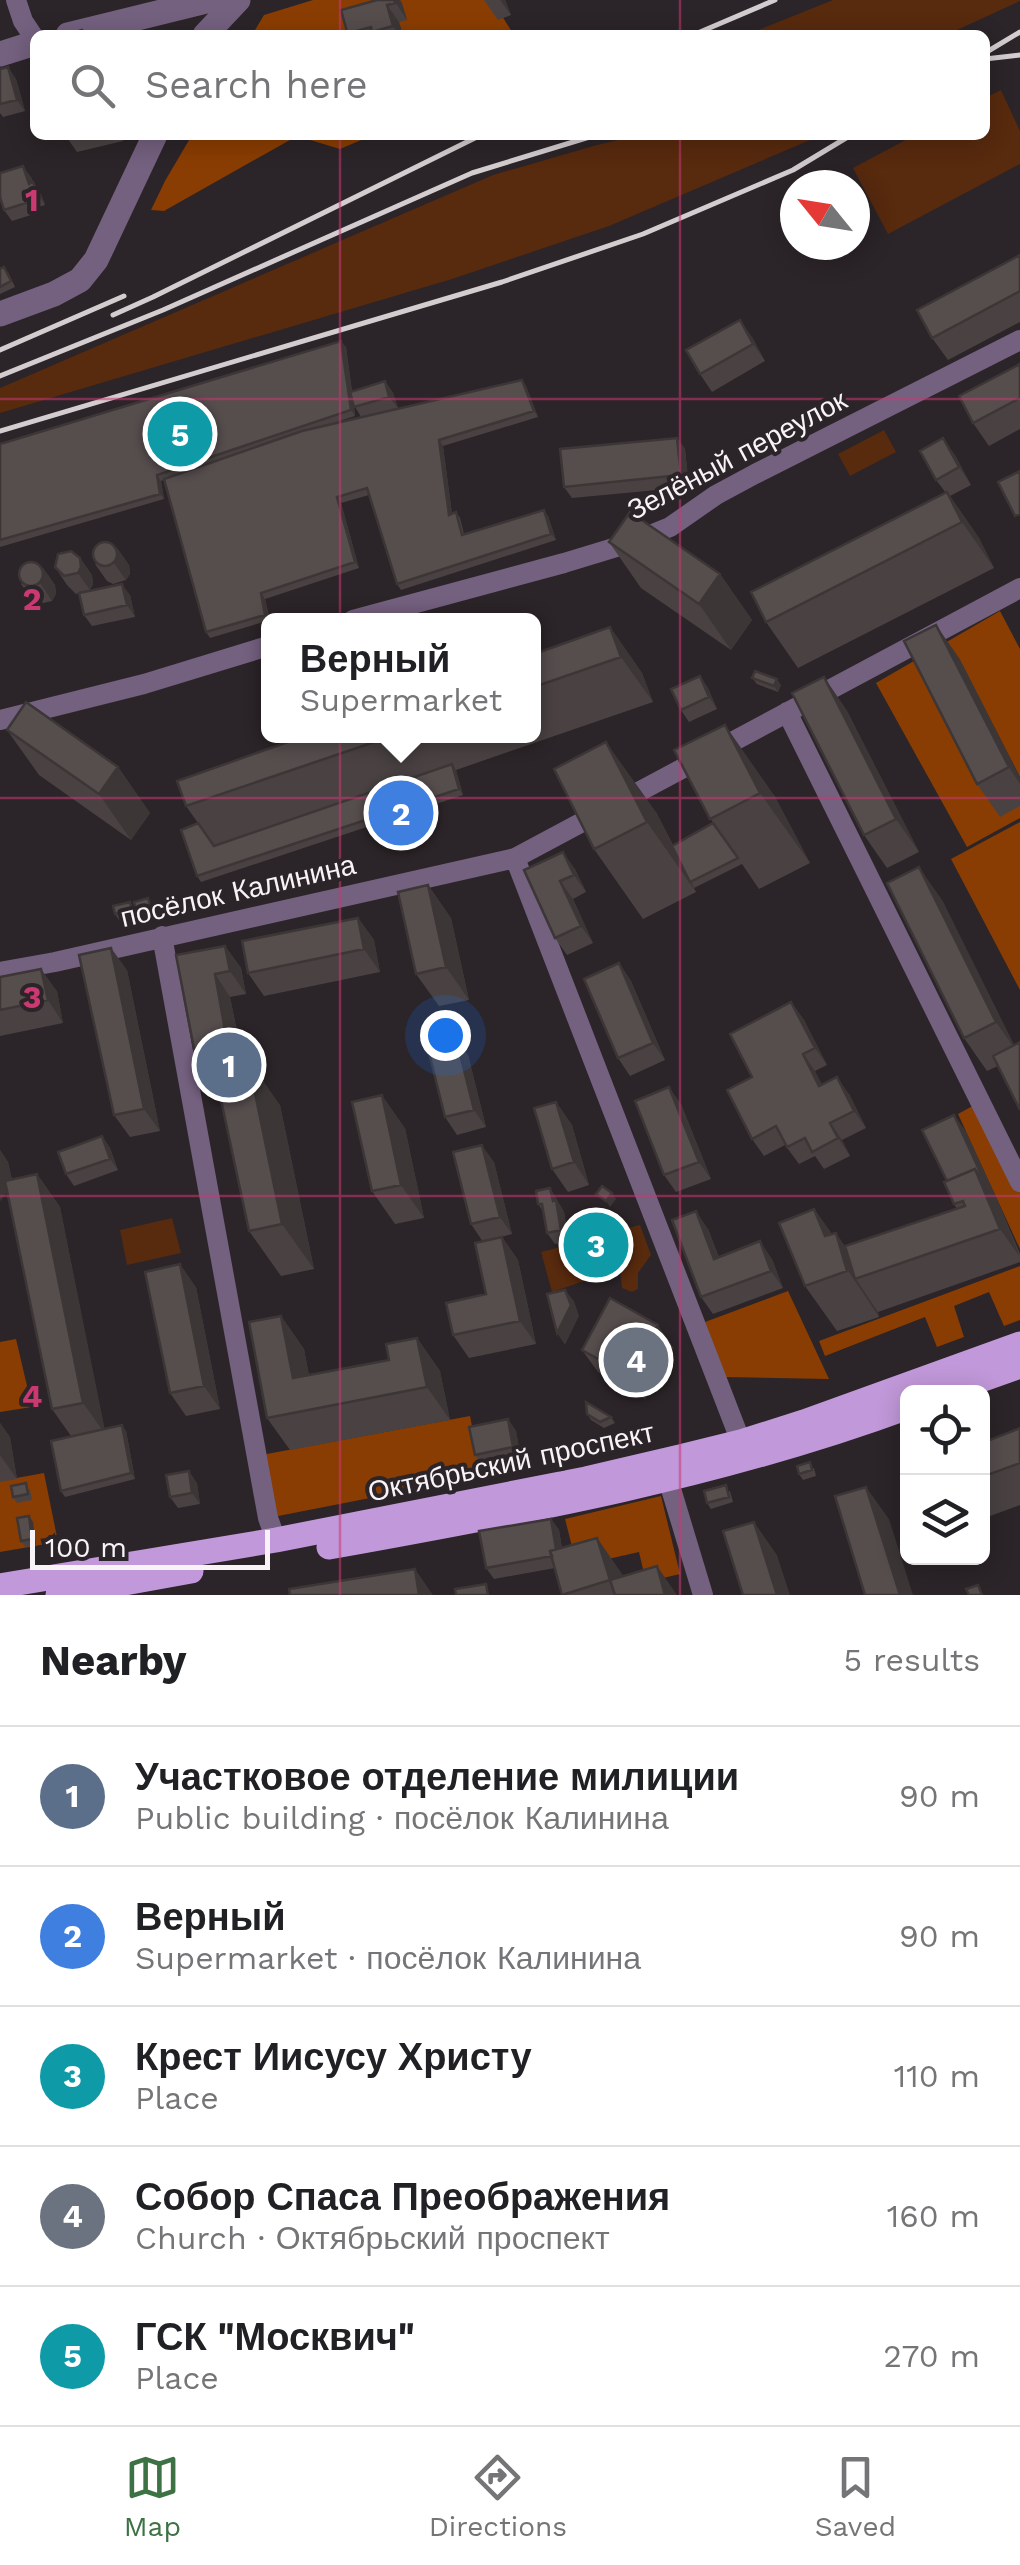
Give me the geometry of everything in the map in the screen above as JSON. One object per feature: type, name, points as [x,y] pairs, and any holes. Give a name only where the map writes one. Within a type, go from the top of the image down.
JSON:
[{"type":"main road","name":"Октябрьский проспект","points":[[0,1586],[276,1540],[586,1480],[741,1442],[1020,1344]]},
{"type":"main road","points":[[967,1385],[1020,1366]]},
{"type":"main road","name":"Октябрьский проспект","points":[[58,1595],[488,1519],[778,1451],[900,1410]]},
{"type":"street","points":[[16,0],[30,33]]},
{"type":"street","points":[[88,30],[210,0]]},
{"type":"street","points":[[206,30],[238,0]]},
{"type":"street","points":[[175,8],[188,14],[199,30]]},
{"type":"street","points":[[0,54],[30,43]]},
{"type":"street","points":[[0,314],[80,280],[96,260],[153,140]]},
{"type":"street","name":"Зелёный переулок","points":[[379,613],[564,563],[670,527],[755,474],[1020,340]]},
{"type":"street","name":"посёлок Калинина","points":[[0,972],[514,858],[1020,588]]},
{"type":"street","points":[[0,720],[144,684],[261,648]]},
{"type":"street","points":[[788,712],[1020,1182]]},
{"type":"street","points":[[514,858],[741,1442]]},
{"type":"street","points":[[162,936],[268,1518],[276,1540]]},
{"type":"street","points":[[668,1479],[703,1595]]},
{"type":"shaded area","points":[[313,0],[492,0],[511,30],[255,30],[264,15]]},
{"type":"shaded area","points":[[833,0],[1020,0],[957,30],[758,30]]},
{"type":"shaded area","points":[[1001,90],[1020,131],[1020,164],[888,234],[870,200],[870,170],[853,168],[906,140],[990,140],[990,96]]},
{"type":"shaded area","points":[[189,140],[290,140],[164,211],[151,210]]},
{"type":"shaded area","points":[[310,140],[361,140],[340,149]]},
{"type":"shaded area","points":[[618,140],[810,140],[609,226],[452,279],[0,413],[0,388],[493,175]]},
{"type":"shaded area","points":[[884,430],[896,452],[850,476],[838,454]]},
{"type":"shaded area","points":[[1000,611],[1020,649],[1020,777],[959,658],[1020,806],[1020,818],[967,847],[876,683]]},
{"type":"shaded area","points":[[1020,822],[1020,990],[951,859]]},
{"type":"shaded area","points":[[978,1103],[1020,1187],[1020,1249],[958,1114]]},
{"type":"shaded area","points":[[172,1218],[181,1253],[127,1265],[120,1230]]},
{"type":"shaded area","points":[[640,1225],[651,1255],[638,1273],[638,1289],[632,1292],[622,1288],[617,1240],[624,1229]]},
{"type":"shaded area","points":[[568,1245],[576,1250],[587,1280],[552,1292],[541,1252]]},
{"type":"shaded area","points":[[1020,1266],[1020,1320],[1004,1326],[989,1292],[954,1306],[964,1337],[937,1347],[925,1317],[825,1356],[819,1341]]},
{"type":"shaded area","points":[[788,1291],[829,1379],[725,1377],[705,1322]]},
{"type":"shaded area","points":[[16,1339],[32,1407],[0,1412],[0,1342]]},
{"type":"shaded area","points":[[470,1416],[482,1476],[268,1518],[256,1456]]},
{"type":"shaded area","points":[[44,1473],[58,1542],[0,1552],[0,1481]]},
{"type":"shaded area","points":[[661,1496],[680,1574],[646,1582],[639,1552],[577,1566],[565,1519]]},
{"type":"building","points":[[377,0],[395,3],[387,5],[393,26],[379,30],[347,30],[341,10]]},
{"type":"building","points":[[8,67],[17,100],[0,104],[0,69]]},
{"type":"building","points":[[23,166],[37,193],[24,197],[26,203],[4,210],[0,173]]},
{"type":"building","points":[[1020,255],[1020,291],[932,338],[917,310]]},
{"type":"building","points":[[4,267],[11,281],[0,287],[0,269]]},
{"type":"building","points":[[740,320],[753,344],[700,374],[686,350]]},
{"type":"building","points":[[341,341],[351,410],[157,475],[160,494],[0,540],[0,444]]},
{"type":"building","points":[[1020,364],[1020,398],[973,423],[959,396]]},
{"type":"building","points":[[522,380],[534,411],[439,440],[449,515],[456,512],[462,535],[544,510],[551,534],[397,584],[367,488],[337,497],[355,562],[261,593],[265,613],[261,616],[206,632],[164,479],[302,431]]},
{"type":"building","points":[[385,381],[389,397],[354,407],[350,392]]},
{"type":"building","points":[[677,438],[681,475],[564,487],[560,449]]},
{"type":"building","points":[[943,438],[959,467],[936,480],[920,451]]},
{"type":"building","points":[[1020,471],[1020,514],[1015,516],[998,482]]},
{"type":"building","points":[[947,492],[962,522],[766,622],[751,592]]},
{"type":"building","points":[[630,512],[720,574],[699,604],[609,542]]},
{"type":"building","points":[[105,542],[114,545],[114,563],[105,566],[96,563],[93,554],[96,545]]},
{"type":"building","points":[[71,551],[80,558],[81,567],[78,573],[64,576],[55,567],[58,554]]},
{"type":"building","points":[[31,562],[40,565],[40,583],[31,586],[22,583],[19,574],[22,565]]},
{"type":"building","points":[[122,584],[127,605],[84,615],[79,593]]},
{"type":"building","points":[[936,625],[1009,767],[977,784],[904,641]]},
{"type":"building","points":[[610,627],[621,657],[541,685],[541,652]]},
{"type":"building","points":[[755,671],[777,679],[774,686],[752,678]]},
{"type":"building","points":[[700,676],[709,697],[681,710],[671,689]]},
{"type":"building","points":[[824,677],[896,819],[864,835],[792,693]]},
{"type":"building","points":[[26,702],[118,767],[99,794],[7,730]]},
{"type":"building","points":[[725,725],[760,793],[710,819],[674,750]]},
{"type":"building","points":[[606,742],[647,822],[594,849],[554,769]]},
{"type":"building","points":[[285,743],[371,743],[186,806],[177,781]]},
{"type":"building","points":[[452,764],[459,789],[197,876],[181,830],[198,823],[214,846]]},
{"type":"building","points":[[713,823],[738,858],[690,882],[672,846]]},
{"type":"building","points":[[563,852],[574,875],[560,881],[581,926],[555,938],[524,870]]},
{"type":"building","points":[[919,867],[996,1022],[964,1038],[887,883]]},
{"type":"building","points":[[428,885],[446,967],[416,974],[398,892]]},
{"type":"building","points":[[148,898],[150,906],[136,910],[134,902]]},
{"type":"building","points":[[130,902],[132,910],[115,914],[113,906]]},
{"type":"building","points":[[358,918],[364,949],[248,973],[242,941]]},
{"type":"building","points":[[225,946],[230,971],[215,974],[228,1047],[195,1054],[176,955]]},
{"type":"building","points":[[111,948],[144,1109],[114,1115],[79,955]]},
{"type":"building","points":[[619,963],[653,1043],[618,1058],[584,979]]},
{"type":"building","points":[[41,969],[48,1000],[0,1010],[0,977]]},
{"type":"building","points":[[791,1002],[815,1048],[803,1054],[819,1086],[837,1077],[854,1111],[830,1123],[838,1138],[812,1152],[805,1138],[787,1147],[776,1126],[752,1139],[727,1090],[752,1077],[730,1034]]},
{"type":"building","points":[[456,1038],[474,1110],[445,1117],[427,1045]]},
{"type":"building","points":[[1020,1042],[1020,1110],[993,1056]]},
{"type":"building","points":[[248,1059],[282,1224],[249,1231],[214,1067]]},
{"type":"building","points":[[669,1087],[699,1162],[664,1175],[635,1101]]},
{"type":"building","points":[[382,1095],[401,1185],[372,1191],[352,1102]]},
{"type":"building","points":[[556,1102],[574,1162],[552,1169],[534,1108]]},
{"type":"building","points":[[954,1115],[986,1185],[975,1169],[947,1181],[922,1130]]},
{"type":"building","points":[[102,1136],[110,1159],[66,1174],[58,1152]]},
{"type":"building","points":[[482,1145],[500,1217],[471,1224],[453,1152]]},
{"type":"building","points":[[975,1169],[1000,1229],[855,1279],[845,1246],[965,1206],[963,1201],[954,1204],[944,1182]]},
{"type":"building","points":[[37,1174],[83,1403],[52,1409],[5,1181]]},
{"type":"building","points":[[602,1186],[612,1193],[606,1201],[596,1194]]},
{"type":"building","points":[[550,1188],[561,1230],[547,1233],[536,1191]]},
{"type":"building","points":[[814,1209],[825,1236],[836,1233],[847,1271],[805,1286],[779,1223]]},
{"type":"building","points":[[696,1211],[714,1259],[760,1241],[771,1271],[701,1297],[672,1220]]},
{"type":"building","points":[[502,1237],[520,1321],[453,1335],[446,1303],[486,1294],[475,1243]]},
{"type":"building","points":[[180,1264],[204,1386],[170,1393],[145,1272]]},
{"type":"building","points":[[565,1290],[571,1305],[557,1333],[547,1294]]},
{"type":"building","points":[[610,1298],[658,1325],[629,1376],[582,1350]]},
{"type":"building","points":[[281,1316],[293,1378],[389,1360],[386,1344],[417,1338],[427,1387],[267,1418],[249,1322]]},
{"type":"building","points":[[586,1402],[611,1417],[600,1422],[587,1414]]},
{"type":"building","points":[[508,1419],[513,1447],[475,1455],[469,1427]]},
{"type":"building","points":[[122,1425],[131,1473],[61,1491],[51,1441]]},
{"type":"building","points":[[1020,1428],[1020,1463],[990,1474],[990,1440]]},
{"type":"building","points":[[810,1462],[812,1470],[799,1474],[797,1466]]},
{"type":"building","points":[[189,1471],[192,1493],[170,1497],[166,1475]]},
{"type":"building","points":[[26,1483],[28,1494],[13,1497],[11,1486]]},
{"type":"building","points":[[726,1485],[729,1497],[707,1503],[704,1491]]},
{"type":"building","points":[[866,1487],[900,1595],[865,1595],[835,1496]]},
{"type":"building","points":[[29,1516],[32,1539],[21,1541],[17,1518]]},
{"type":"building","points":[[551,1519],[556,1549],[550,1551],[552,1556],[486,1568],[479,1531]]},
{"type":"building","points":[[754,1522],[777,1595],[743,1595],[723,1531]]},
{"type":"building","points":[[597,1538],[610,1580],[562,1595],[550,1551]]},
{"type":"building","points":[[657,1566],[665,1595],[615,1595],[610,1580]]},
{"type":"building","points":[[415,1569],[419,1595],[290,1595],[289,1589]]},
{"type":"building","points":[[486,1584],[488,1595],[456,1595],[455,1589]]},
{"type":"building","points":[[978,1585],[982,1595],[969,1595],[966,1589]]},
{"type":"railway","points":[[705,30],[775,0]]},
{"type":"railway","points":[[990,50],[1020,32]]},
{"type":"railway","points":[[990,58],[1020,55]]},
{"type":"railway","points":[[113,315],[471,140]]},
{"type":"railway","points":[[0,376],[163,310],[472,173],[580,140]]},
{"type":"railway","points":[[0,431],[502,282],[643,234],[793,170],[843,140]]},
{"type":"railway","points":[[0,350],[124,296]]},
{"type":"place","name":"ГСК \"Москвич\"","points":[[180,434]]},
{"type":"place","name":"Верный","points":[[401,813]]},
{"type":"place","name":"Участковое отделение милиции","points":[[229,1065]]},
{"type":"place","name":"Крест Иисусу Христу","points":[[596,1245]]},
{"type":"place","name":"Собор Спаса Преображения","points":[[636,1360]]}]
